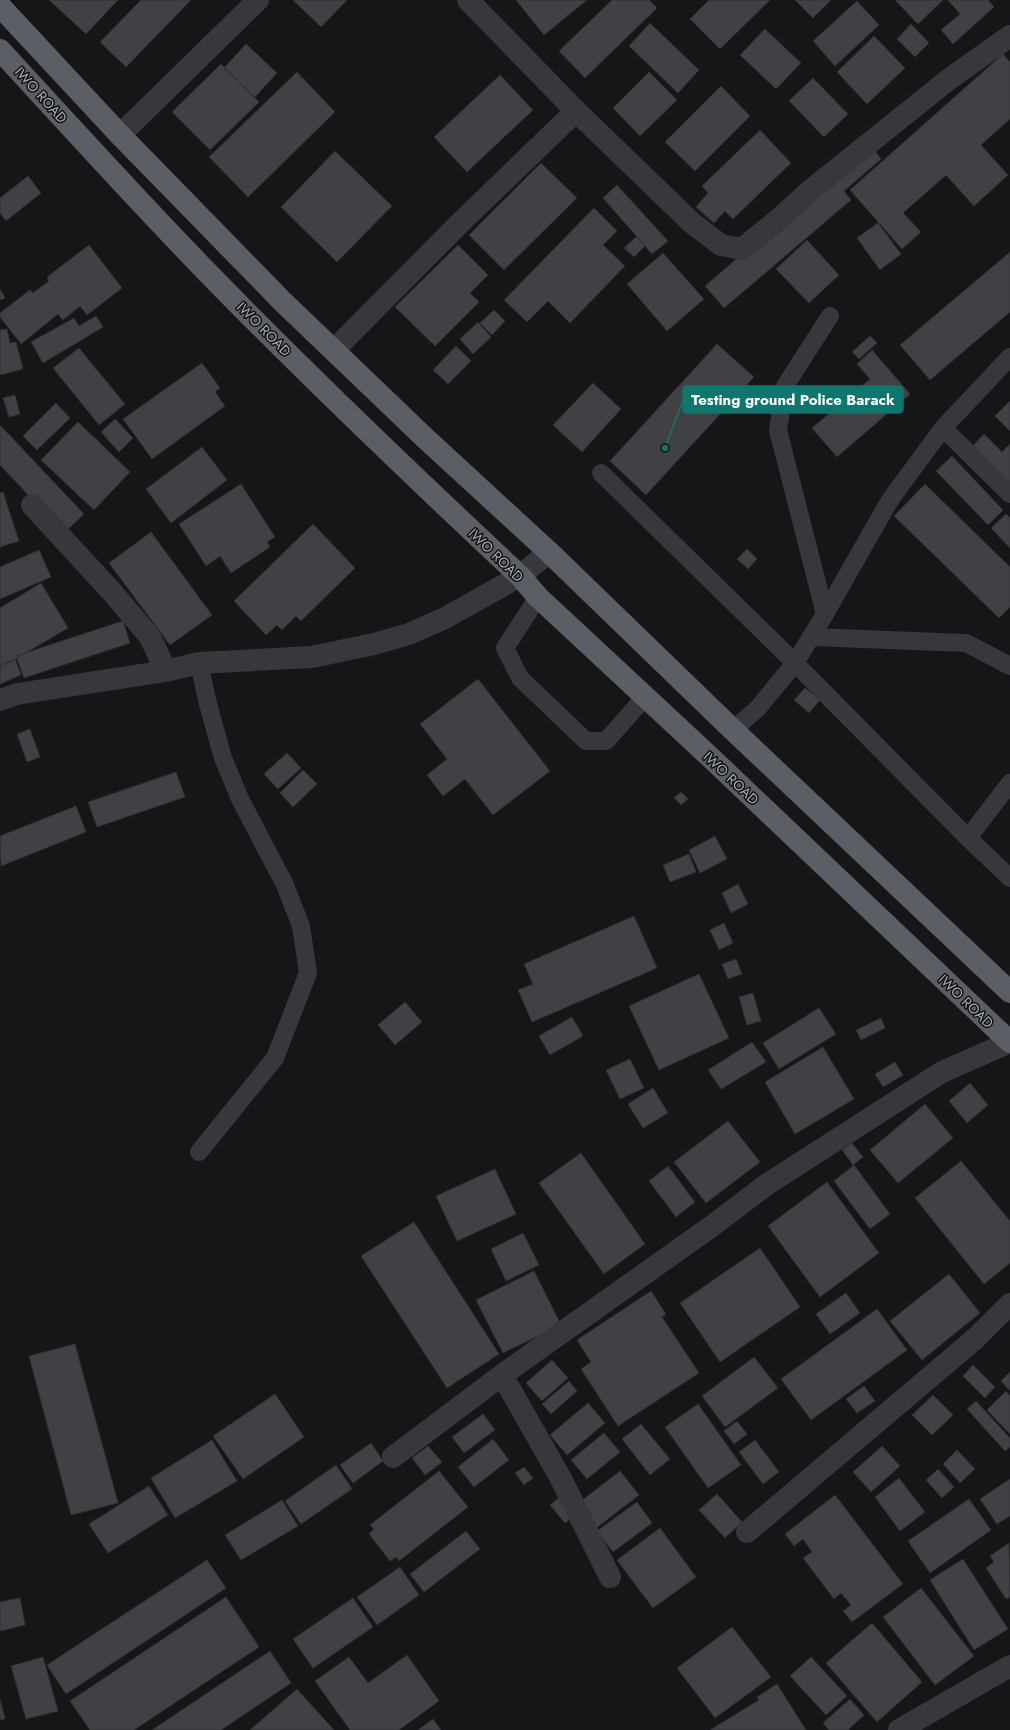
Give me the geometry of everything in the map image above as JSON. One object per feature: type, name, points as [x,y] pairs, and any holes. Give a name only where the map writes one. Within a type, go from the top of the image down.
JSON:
[{"type":"highway","name":"IWO ROAD","points":[[0,6],[120,135],[272,290],[424,438],[549,552],[733,730],[1010,992]]},
{"type":"highway","name":"IWO ROAD","points":[[0,50],[104,165],[206,271],[398,462],[520,576],[538,597],[710,757],[1010,1042]]},
{"type":"highway","points":[[710,757],[733,730]]},
{"type":"street","points":[[120,135],[258,0]]},
{"type":"street","points":[[468,0],[576,111],[692,223],[721,245],[742,249],[812,189],[942,85],[1010,36]]},
{"type":"street","points":[[334,350],[461,222],[576,111]]},
{"type":"street","points":[[32,505],[112,592],[150,637],[166,671]]},
{"type":"street","points":[[0,700],[17,694],[166,671],[199,663],[312,657],[374,644],[409,634],[445,618],[520,576],[549,552]]},
{"type":"street","points":[[393,1457],[502,1375],[766,1186],[942,1072],[1010,1042]]},
{"type":"street","points":[[747,1532],[976,1338],[1010,1304]]},
{"type":"street","points":[[502,1375],[560,1477],[610,1576]]},
{"type":"street","points":[[899,1730],[1010,1666]]},
{"type":"lane","points":[[825,614],[778,430],[785,386],[830,316]]},
{"type":"lane","points":[[733,730],[758,708],[795,663],[825,614],[890,500],[943,428],[1010,357]]},
{"type":"lane","points":[[943,428],[1010,494]]},
{"type":"lane","points":[[601,473],[795,663],[968,838],[1010,878]]},
{"type":"lane","points":[[538,597],[506,648],[520,678],[586,741],[606,741],[645,697]]},
{"type":"lane","points":[[811,637],[966,643],[1010,666]]},
{"type":"lane","points":[[199,663],[223,758],[240,800],[285,885],[301,926],[308,973],[274,1058],[199,1152]]},
{"type":"lane","points":[[968,838],[1010,784]]},
{"type":"building","points":[[49,0],[118,0],[86,34]]},
{"type":"building","points":[[141,0],[191,0],[126,67],[100,42]]},
{"type":"building","points":[[293,0],[347,0],[321,27]]},
{"type":"building","points":[[516,0],[587,0],[544,35]]},
{"type":"building","points":[[612,0],[649,0],[657,8],[585,78],[559,51]]},
{"type":"building","points":[[709,0],[770,0],[720,49],[690,19]]},
{"type":"building","points":[[795,0],[831,0],[813,18]]},
{"type":"building","points":[[895,0],[943,0],[918,24]]},
{"type":"building","points":[[948,0],[988,0],[994,7],[953,44],[941,30],[960,14]]},
{"type":"building","points":[[857,1],[879,25],[835,66],[813,41]]},
{"type":"building","points":[[650,23],[699,70],[678,93],[629,46]]},
{"type":"building","points":[[911,24],[929,43],[915,57],[897,39]]},
{"type":"building","points":[[765,29],[801,63],[776,89],[740,55]]},
{"type":"building","points":[[874,36],[905,68],[867,104],[837,72]]},
{"type":"building","points":[[246,44],[277,73],[255,97],[224,68]]},
{"type":"building","points":[[1003,54],[1010,62],[1010,119],[981,145],[1008,175],[974,206],[946,175],[903,213],[921,232],[902,249],[850,190]]},
{"type":"building","points":[[221,64],[259,102],[210,150],[172,112]]},
{"type":"building","points":[[297,72],[335,112],[248,197],[209,157]]},
{"type":"building","points":[[649,72],[677,100],[640,136],[613,108]]},
{"type":"building","points":[[500,75],[533,110],[467,172],[434,137]]},
{"type":"building","points":[[813,78],[848,114],[824,137],[789,101]]},
{"type":"building","points":[[721,86],[750,116],[695,171],[665,142]]},
{"type":"building","points":[[760,130],[791,163],[733,219],[725,211],[714,223],[696,207],[708,193],[702,186]]},
{"type":"building","points":[[870,145],[881,159],[844,191],[851,200],[724,308],[705,286]]},
{"type":"building","points":[[335,151],[392,206],[337,262],[281,207]]},
{"type":"building","points":[[541,163],[577,198],[504,270],[469,235]]},
{"type":"building","points":[[28,176],[41,193],[6,221],[0,213],[0,198]]},
{"type":"building","points":[[617,185],[668,241],[652,254],[603,198]]},
{"type":"building","points":[[594,208],[617,231],[603,245],[625,266],[570,323],[548,301],[527,322],[504,300]]},
{"type":"building","points":[[878,223],[901,254],[880,270],[857,238]]},
{"type":"building","points":[[636,237],[645,246],[634,257],[624,248]]},
{"type":"building","points":[[807,240],[839,275],[809,303],[776,269]]},
{"type":"building","points":[[89,245],[122,288],[87,315],[80,306],[63,320],[58,314],[21,344],[0,317],[0,313],[30,290],[33,293],[49,281],[47,277]]},
{"type":"building","points":[[458,245],[488,275],[470,293],[479,302],[435,346],[395,307]]},
{"type":"building","points":[[1010,252],[1010,312],[930,380],[900,345]]},
{"type":"building","points":[[663,253],[704,299],[667,331],[627,284]]},
{"type":"building","points":[[0,289],[5,298],[0,300]]},
{"type":"building","points":[[494,310],[505,321],[492,335],[480,323]]},
{"type":"building","points":[[96,316],[103,327],[43,363],[31,342],[74,318],[79,326]]},
{"type":"building","points":[[478,322],[491,337],[473,354],[460,339]]},
{"type":"building","points":[[7,329],[10,343],[16,342],[23,369],[0,375],[0,330]]},
{"type":"building","points":[[870,336],[877,343],[859,359],[852,352]]},
{"type":"building","points":[[717,344],[754,377],[646,495],[610,461]]},
{"type":"building","points":[[456,346],[471,361],[448,384],[433,370]]},
{"type":"building","points":[[79,348],[125,404],[99,425],[53,368]]},
{"type":"building","points":[[872,350],[910,394],[837,457],[812,428],[870,379],[857,364]]},
{"type":"building","points":[[202,363],[220,388],[215,392],[225,406],[152,459],[123,419]]},
{"type":"building","points":[[593,383],[621,409],[582,452],[553,425]]},
{"type":"building","points":[[15,395],[20,414],[9,417],[3,398]]},
{"type":"building","points":[[1010,401],[1010,431],[995,416]]},
{"type":"building","points":[[56,403],[70,418],[37,450],[23,436]]},
{"type":"building","points":[[115,419],[133,438],[119,452],[101,432]]},
{"type":"building","points":[[78,422],[130,472],[94,510],[41,460]]},
{"type":"building","points":[[0,425],[84,514],[64,533],[0,465]]},
{"type":"building","points":[[984,434],[1002,452],[1010,444],[1010,483],[973,446]]},
{"type":"building","points":[[202,447],[227,480],[171,523],[146,489]]},
{"type":"building","points":[[952,456],[1003,510],[988,525],[936,471]]},
{"type":"building","points":[[241,484],[275,537],[267,542],[270,547],[231,573],[220,556],[206,566],[179,524]]},
{"type":"building","points":[[925,484],[1010,567],[1010,607],[999,618],[894,516]]},
{"type":"building","points":[[3,492],[19,541],[0,547],[0,493]]},
{"type":"building","points":[[1006,514],[1010,518],[1010,548],[991,528]]},
{"type":"building","points":[[313,524],[355,568],[301,621],[296,616],[282,630],[277,625],[266,635],[234,601]]},
{"type":"building","points":[[151,532],[212,615],[170,645],[109,563]]},
{"type":"building","points":[[747,549],[757,559],[748,569],[737,559]]},
{"type":"building","points":[[39,550],[51,577],[0,599],[0,567]]},
{"type":"building","points":[[41,583],[68,628],[0,668],[0,608]]},
{"type":"building","points":[[123,621],[130,643],[24,678],[16,656]]},
{"type":"building","points":[[15,659],[21,675],[0,684],[0,665]]},
{"type":"building","points":[[478,679],[550,771],[493,815],[465,779],[443,796],[427,775],[447,759],[420,724]]},
{"type":"building","points":[[805,688],[820,700],[809,713],[794,700]]},
{"type":"building","points":[[30,729],[40,757],[27,762],[17,734]]},
{"type":"building","points":[[287,753],[301,768],[278,789],[264,774]]},
{"type":"building","points":[[303,770],[317,784],[293,807],[280,793]]},
{"type":"building","points":[[176,772],[185,797],[97,827],[88,802]]},
{"type":"building","points":[[681,792],[688,799],[681,805],[674,798]]},
{"type":"building","points":[[76,806],[86,832],[1,866],[0,836]]},
{"type":"building","points":[[715,836],[727,859],[700,873],[689,850]]},
{"type":"building","points":[[689,854],[696,872],[670,882],[663,865]]},
{"type":"building","points":[[738,884],[748,904],[731,913],[722,893]]},
{"type":"building","points":[[634,916],[657,968],[532,1022],[518,990],[533,984],[524,964]]},
{"type":"building","points":[[724,923],[733,943],[719,950],[710,930]]},
{"type":"building","points":[[736,959],[742,974],[728,979],[722,964]]},
{"type":"building","points":[[699,974],[729,1038],[659,1070],[629,1006]]},
{"type":"building","points":[[753,993],[761,1021],[747,1025],[739,997]]},
{"type":"building","points":[[405,1002],[422,1022],[395,1045],[378,1025]]},
{"type":"building","points":[[819,1008],[836,1034],[779,1069],[763,1043]]},
{"type":"building","points":[[572,1017],[583,1036],[550,1055],[539,1036]]},
{"type":"building","points":[[881,1018],[885,1028],[861,1040],[856,1030]]},
{"type":"building","points":[[752,1042],[766,1062],[721,1089],[708,1070]]},
{"type":"building","points":[[823,1047],[854,1099],[795,1134],[765,1082]]},
{"type":"building","points":[[630,1059],[644,1088],[620,1099],[606,1070]]},
{"type":"building","points":[[895,1062],[903,1075],[883,1087],[875,1074]]},
{"type":"building","points":[[970,1083],[988,1105],[967,1123],[949,1101]]},
{"type":"building","points":[[653,1088],[668,1113],[643,1128],[628,1104]]},
{"type":"building","points":[[925,1104],[953,1138],[898,1183],[870,1150]]},
{"type":"building","points":[[728,1121],[760,1162],[706,1203],[674,1162]]},
{"type":"building","points":[[852,1143],[863,1157],[853,1165],[842,1150]]},
{"type":"building","points":[[581,1153],[645,1244],[604,1274],[539,1183]]},
{"type":"building","points":[[961,1161],[1010,1221],[1010,1263],[984,1284],[915,1198]]},
{"type":"building","points":[[854,1165],[890,1214],[870,1229],[834,1181]]},
{"type":"building","points":[[668,1166],[695,1202],[676,1217],[649,1181]]},
{"type":"building","points":[[495,1169],[516,1214],[457,1241],[436,1196]]},
{"type":"building","points":[[827,1182],[879,1253],[820,1297],[768,1226]]},
{"type":"building","points":[[414,1222],[499,1354],[447,1388],[361,1256]]},
{"type":"building","points":[[523,1233],[539,1265],[506,1281],[491,1249]]},
{"type":"building","points":[[760,1248],[800,1307],[720,1362],[680,1303]]},
{"type":"building","points":[[534,1271],[561,1325],[503,1353],[476,1300]]},
{"type":"building","points":[[949,1274],[980,1313],[922,1360],[890,1321]]},
{"type":"building","points":[[651,1291],[666,1314],[662,1317],[699,1373],[618,1426],[581,1369],[591,1362],[577,1340]]},
{"type":"building","points":[[846,1293],[860,1313],[830,1334],[816,1314]]},
{"type":"building","points":[[877,1309],[907,1350],[811,1420],[781,1379]]},
{"type":"building","points":[[75,1344],[118,1503],[71,1515],[29,1356]]},
{"type":"building","points":[[754,1357],[778,1388],[725,1427],[702,1396]]},
{"type":"building","points":[[552,1360],[568,1378],[542,1401],[526,1383]]},
{"type":"building","points":[[973,1365],[995,1387],[985,1398],[963,1376]]},
{"type":"building","points":[[1010,1372],[1010,1391],[1001,1381]]},
{"type":"building","points":[[569,1381],[577,1391],[551,1414],[542,1404]]},
{"type":"building","points":[[864,1386],[875,1401],[857,1413],[846,1399]]},
{"type":"building","points":[[1006,1391],[1010,1396],[1010,1434],[987,1410]]},
{"type":"building","points":[[275,1394],[304,1437],[243,1479],[213,1436]]},
{"type":"building","points":[[933,1395],[953,1415],[932,1435],[912,1415]]},
{"type":"building","points":[[976,1401],[1010,1438],[1010,1447],[1005,1451],[967,1409]]},
{"type":"building","points":[[588,1403],[605,1423],[567,1455],[550,1435]]},
{"type":"building","points":[[698,1404],[741,1465],[708,1488],[665,1427]]},
{"type":"building","points":[[483,1414],[495,1430],[464,1453],[452,1437]]},
{"type":"building","points":[[737,1421],[747,1434],[734,1444],[724,1431]]},
{"type":"building","points":[[641,1424],[670,1459],[650,1475],[622,1439]]},
{"type":"building","points":[[604,1433],[620,1452],[587,1479],[571,1460]]},
{"type":"building","points":[[493,1439],[509,1460],[474,1487],[458,1467]]},
{"type":"building","points":[[212,1440],[237,1481],[175,1518],[151,1478]]},
{"type":"building","points":[[755,1440],[779,1472],[763,1484],[739,1452]]},
{"type":"building","points":[[371,1443],[383,1461],[353,1483],[340,1465]]},
{"type":"building","points":[[428,1446],[442,1462],[425,1475],[412,1458]]},
{"type":"building","points":[[882,1446],[900,1466],[871,1492],[853,1472]]},
{"type":"building","points":[[957,1450],[975,1469],[960,1483],[943,1464]]},
{"type":"building","points":[[336,1465],[352,1489],[301,1524],[285,1501]]},
{"type":"building","points":[[524,1467],[533,1478],[524,1485],[515,1473]]},
{"type":"building","points":[[938,1469],[954,1487],[942,1498],[926,1480]]},
{"type":"building","points":[[439,1471],[468,1507],[399,1561],[396,1557],[390,1561],[369,1534],[374,1529],[370,1525]]},
{"type":"building","points":[[620,1471],[639,1495],[595,1529],[576,1505]]},
{"type":"building","points":[[899,1478],[925,1512],[900,1531],[875,1497]]},
{"type":"building","points":[[1010,1479],[1010,1516],[997,1524],[980,1499]]},
{"type":"building","points":[[149,1486],[168,1515],[108,1553],[89,1524]]},
{"type":"building","points":[[717,1494],[742,1522],[725,1538],[699,1510]]},
{"type":"building","points":[[835,1495],[903,1584],[852,1622],[843,1611],[851,1605],[841,1593],[834,1599],[803,1558],[812,1552],[803,1539],[794,1546],[785,1534]]},
{"type":"building","points":[[560,1497],[575,1515],[565,1523],[550,1505]]},
{"type":"building","points":[[969,1499],[991,1530],[930,1573],[908,1541]]},
{"type":"building","points":[[282,1500],[298,1526],[241,1560],[225,1535]]},
{"type":"building","points":[[637,1502],[652,1523],[613,1552],[597,1531]]},
{"type":"building","points":[[660,1528],[696,1577],[653,1608],[617,1560]]},
{"type":"building","points":[[466,1531],[480,1549],[424,1592],[410,1574]]},
{"type":"building","points":[[1009,1543],[1010,1597],[1006,1599],[986,1568],[994,1562],[990,1556]]},
{"type":"building","points":[[963,1559],[1008,1629],[974,1650],[930,1580]]},
{"type":"building","points":[[207,1560],[226,1588],[66,1694],[47,1665]]},
{"type":"building","points":[[400,1567],[419,1595],[377,1625],[357,1597]]},
{"type":"building","points":[[921,1588],[974,1656],[935,1685],[883,1617]]},
{"type":"building","points":[[226,1597],[259,1647],[134,1730],[90,1730],[70,1701]]},
{"type":"building","points":[[20,1598],[25,1625],[0,1631],[0,1602]]},
{"type":"building","points":[[353,1598],[373,1627],[313,1668],[293,1639]]},
{"type":"building","points":[[872,1623],[922,1682],[877,1722],[826,1663]]},
{"type":"building","points":[[732,1627],[771,1677],[715,1718],[677,1668]]},
{"type":"building","points":[[270,1651],[291,1683],[221,1730],[152,1730]]},
{"type":"building","points":[[407,1655],[439,1701],[399,1730],[350,1730],[315,1681],[349,1657],[368,1683]]},
{"type":"building","points":[[43,1657],[58,1711],[26,1719],[11,1666]]},
{"type":"building","points":[[811,1657],[847,1696],[826,1715],[790,1676]]},
{"type":"building","points":[[777,1684],[806,1730],[710,1730],[759,1700],[757,1697]]},
{"type":"building","points":[[297,1689],[334,1730],[250,1730]]},
{"type":"building","points":[[0,1699],[5,1719],[0,1720]]},
{"type":"building","points":[[850,1699],[864,1715],[848,1730],[829,1730],[823,1723]]},
{"type":"building","points":[[433,1719],[441,1730],[418,1730]]},
{"type":"place","name":"Testing ground Police Barack","points":[[665,448]]}]
